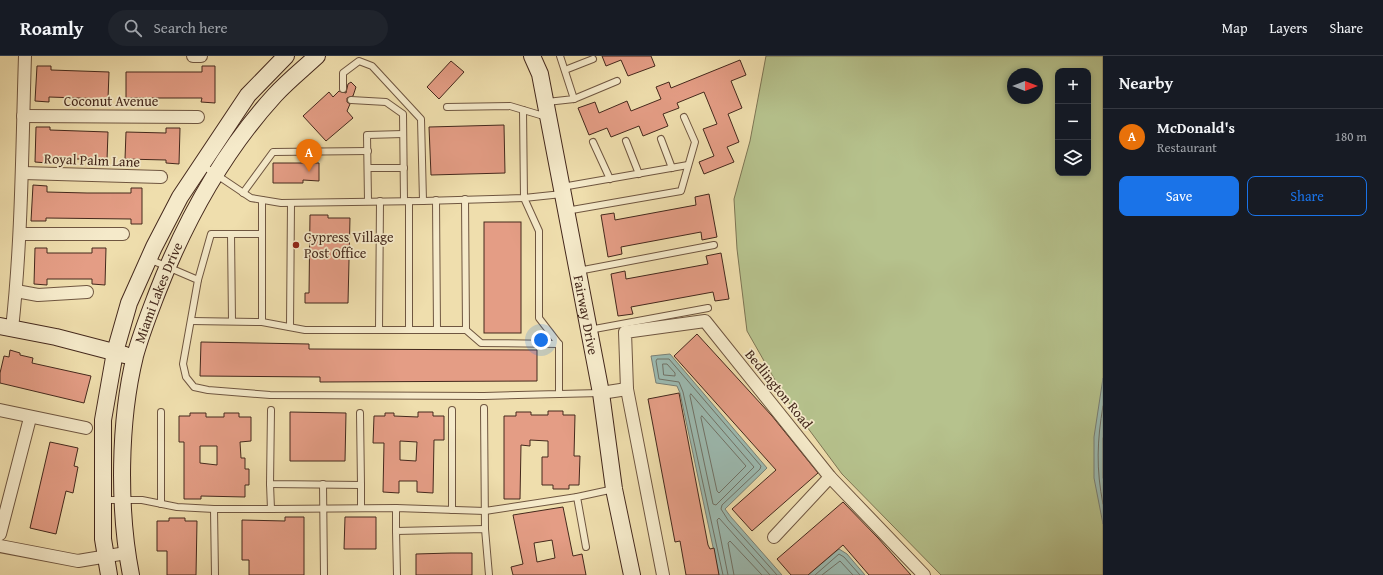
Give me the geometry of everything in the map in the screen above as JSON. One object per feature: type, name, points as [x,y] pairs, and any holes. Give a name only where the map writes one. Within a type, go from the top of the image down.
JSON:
[{"type":"main road","name":"Miami Lakes Drive","points":[[131,575],[126,553],[123,500],[124,419],[135,357],[142,333],[172,253],[208,170],[248,95],[286,56]]},
{"type":"main road","name":"Miami Lakes Drive","points":[[109,575],[105,555],[102,500],[104,420],[115,352],[129,303],[180,197],[231,149],[276,94],[318,56]]},
{"type":"main road","name":"Fairway Drive","points":[[532,56],[540,74],[563,190],[601,393],[614,489],[632,575]]},
{"type":"main road","points":[[6,327],[56,337],[135,357]]},
{"type":"street","points":[[6,327],[16,291],[20,234],[23,173],[25,56]]},
{"type":"street","points":[[194,56],[202,56]]},
{"type":"street","name":"Coconut Avenue","points":[[23,116],[198,117]]},
{"type":"street","name":"Royal Palm Lane","points":[[23,173],[161,177]]},
{"type":"street","points":[[20,234],[123,234]]},
{"type":"street","points":[[16,291],[38,295],[87,292]]},
{"type":"street","name":"Bedlington Road","points":[[663,575],[628,389],[625,332],[706,321],[830,477],[924,575]]},
{"type":"street","points":[[601,393],[628,389]]},
{"type":"street","points":[[0,410],[30,418],[86,428]]},
{"type":"street","points":[[0,534],[30,418]]},
{"type":"street","points":[[774,536],[830,477]]},
{"type":"street","points":[[0,546],[78,561],[105,555],[126,553]]},
{"type":"lane","points":[[560,56],[574,99]]},
{"type":"lane","points":[[565,70],[593,58]]},
{"type":"lane","points":[[343,89],[343,73],[359,61],[372,66],[421,119],[423,201]]},
{"type":"lane","points":[[546,102],[574,99],[617,81]]},
{"type":"lane","points":[[351,100],[386,102],[403,114],[404,168],[407,201],[409,330]]},
{"type":"lane","points":[[447,108],[510,106],[549,118]]},
{"type":"lane","points":[[523,110],[524,198],[539,231],[539,318],[559,344],[559,394]]},
{"type":"lane","points":[[566,210],[681,191],[695,142],[684,117]]},
{"type":"lane","points":[[368,201],[367,135],[403,134]]},
{"type":"lane","points":[[661,139],[672,168]]},
{"type":"lane","points":[[626,141],[639,174]]},
{"type":"lane","points":[[593,142],[610,179]]},
{"type":"lane","points":[[243,193],[273,152],[368,151]]},
{"type":"lane","points":[[208,170],[251,198],[262,200],[291,202],[423,201],[524,198],[610,179],[688,166]]},
{"type":"lane","points":[[368,168],[404,168]]},
{"type":"lane","points":[[465,199],[466,330]]},
{"type":"lane","points":[[262,200],[262,322]]},
{"type":"lane","points":[[436,200],[437,330]]},
{"type":"lane","points":[[379,330],[380,201]]},
{"type":"lane","points":[[290,327],[291,202]]},
{"type":"lane","points":[[262,234],[211,234],[198,280],[184,350],[183,364],[186,377],[194,387],[208,390],[270,395],[484,396],[601,393]]},
{"type":"lane","points":[[231,234],[232,321]]},
{"type":"lane","points":[[578,271],[714,245]]},
{"type":"lane","points":[[149,259],[198,280]]},
{"type":"lane","points":[[589,330],[708,308]]},
{"type":"lane","points":[[191,321],[262,322],[305,330],[466,330],[481,343],[559,344]]},
{"type":"lane","points":[[484,408],[485,529],[489,575]]},
{"type":"lane","points":[[271,410],[271,509]]},
{"type":"lane","points":[[452,410],[452,510]]},
{"type":"lane","points":[[161,412],[161,504]]},
{"type":"lane","points":[[360,413],[361,508]]},
{"type":"lane","points":[[270,484],[361,485]]},
{"type":"lane","points":[[323,484],[324,575]]},
{"type":"lane","points":[[102,500],[142,500],[161,504],[214,509],[396,508],[485,511],[578,497],[614,489]]},
{"type":"lane","points":[[578,497],[586,547]]},
{"type":"lane","points":[[396,508],[398,575]]},
{"type":"lane","points":[[214,509],[215,575]]},
{"type":"lane","points":[[396,531],[485,529]]},
{"type":"green space","points":[[766,56],[1103,56],[1103,575],[941,575],[842,474],[784,396],[747,331],[737,249],[734,199],[750,141]]},
{"type":"water","points":[[670,354],[767,468],[725,509],[782,575],[719,575],[680,393],[677,386],[656,383],[651,356]]},
{"type":"water","points":[[1103,378],[1103,524],[1094,478],[1094,437]]},
{"type":"water","points":[[839,549],[847,554],[865,575],[808,575]]},
{"type":"building","points":[[602,56],[651,56],[655,66],[628,76],[621,60],[606,66]]},
{"type":"building","points":[[740,60],[746,75],[731,81],[742,108],[728,114],[739,142],[727,147],[734,162],[704,174],[699,162],[714,156],[703,129],[717,124],[704,92],[677,103],[679,108],[663,114],[668,126],[643,136],[639,126],[611,137],[607,128],[589,135],[578,108],[595,102],[599,113],[627,101],[631,111],[661,99],[656,87],[669,82],[671,88]]},
{"type":"building","points":[[451,61],[464,72],[439,99],[427,87]]},
{"type":"building","points":[[37,66],[51,66],[51,70],[109,72],[108,99],[49,97],[49,102],[35,101]]},
{"type":"building","points":[[202,66],[215,66],[215,103],[201,102],[202,98],[126,98],[126,72],[202,72]]},
{"type":"building","points":[[351,82],[356,87],[353,96],[347,98],[347,102],[350,104],[347,111],[353,118],[326,141],[303,116],[329,92],[333,97],[339,91],[346,93],[348,84]]},
{"type":"building","points":[[504,125],[505,173],[431,175],[429,127]]},
{"type":"building","points":[[36,127],[50,127],[50,130],[108,132],[107,160],[49,158],[48,163],[35,162]]},
{"type":"building","points":[[166,128],[180,128],[179,164],[166,163],[166,160],[125,159],[126,132],[166,133]]},
{"type":"building","points":[[273,163],[319,163],[319,181],[303,180],[303,183],[273,183]]},
{"type":"building","points":[[33,185],[47,186],[47,192],[131,193],[131,188],[142,188],[142,224],[131,224],[131,219],[46,218],[46,221],[31,221]]},
{"type":"building","points":[[709,194],[717,237],[702,240],[701,232],[621,247],[622,254],[608,257],[601,215],[614,213],[615,220],[696,205],[695,197]]},
{"type":"building","points":[[310,215],[328,215],[328,218],[350,218],[348,303],[305,303],[305,293],[309,293]]},
{"type":"building","points":[[484,222],[521,222],[521,333],[484,333]]},
{"type":"building","points":[[35,248],[47,248],[47,253],[92,253],[92,248],[106,248],[105,285],[92,284],[92,279],[47,279],[47,285],[34,284]]},
{"type":"building","points":[[721,253],[729,299],[715,301],[713,292],[631,307],[633,314],[618,316],[611,274],[625,271],[626,279],[708,264],[706,256]]},
{"type":"building","points":[[697,334],[772,416],[818,473],[752,531],[732,509],[776,470],[674,356]]},
{"type":"building","points":[[201,342],[309,344],[309,349],[537,350],[537,381],[320,382],[320,377],[200,376]]},
{"type":"building","points":[[10,350],[20,353],[20,355],[33,358],[32,363],[91,376],[84,403],[0,383],[0,373],[4,356],[9,357]]},
{"type":"building","points":[[679,393],[708,545],[710,549],[714,548],[719,575],[686,575],[680,541],[675,542],[648,399]]},
{"type":"building","points":[[548,411],[563,411],[563,415],[575,415],[574,456],[580,456],[579,485],[569,485],[569,489],[553,489],[553,485],[542,485],[542,457],[548,457],[548,441],[530,440],[530,446],[521,445],[520,499],[504,499],[504,416],[516,416],[516,412],[531,412],[531,415],[548,415]]},
{"type":"building","points":[[290,412],[346,413],[345,461],[290,461]]},
{"type":"building","points":[[418,412],[433,412],[433,416],[444,416],[444,440],[434,440],[433,493],[417,492],[417,481],[399,481],[399,493],[383,492],[384,443],[373,443],[374,416],[385,416],[385,413],[394,413],[394,416],[418,417]],"holes":[[[400,441],[417,442],[416,461],[400,460]]]},
{"type":"building","points":[[190,413],[206,413],[206,417],[224,417],[224,413],[239,413],[239,417],[251,417],[251,441],[240,442],[241,458],[245,458],[245,469],[249,469],[249,485],[245,485],[245,497],[201,496],[201,499],[184,499],[184,442],[179,442],[179,416],[190,416]],"holes":[[[200,446],[217,446],[217,465],[200,463]]]},
{"type":"building","points":[[50,442],[78,448],[74,466],[78,467],[73,493],[66,491],[56,534],[30,528]]},
{"type":"building","points":[[843,502],[911,575],[869,575],[843,545],[808,575],[791,575],[777,559]]},
{"type":"building","points":[[563,507],[573,556],[582,554],[586,575],[513,575],[511,567],[523,564],[513,515]],"holes":[[[552,540],[555,558],[537,562],[534,543]]]},
{"type":"building","points":[[285,517],[304,517],[304,575],[249,575],[249,560],[242,560],[242,520],[285,521]]},
{"type":"building","points":[[345,517],[376,517],[376,549],[344,549]]},
{"type":"building","points":[[169,518],[185,518],[185,521],[197,521],[196,575],[167,575],[167,551],[157,551],[157,521],[169,521]]},
{"type":"building","points":[[472,553],[472,575],[416,575],[416,554]]},
{"type":"place","name":"McDonald's","points":[[309,172]]},
{"type":"place","name":"Cypress Village Post Office","points":[[296,245]]}]
